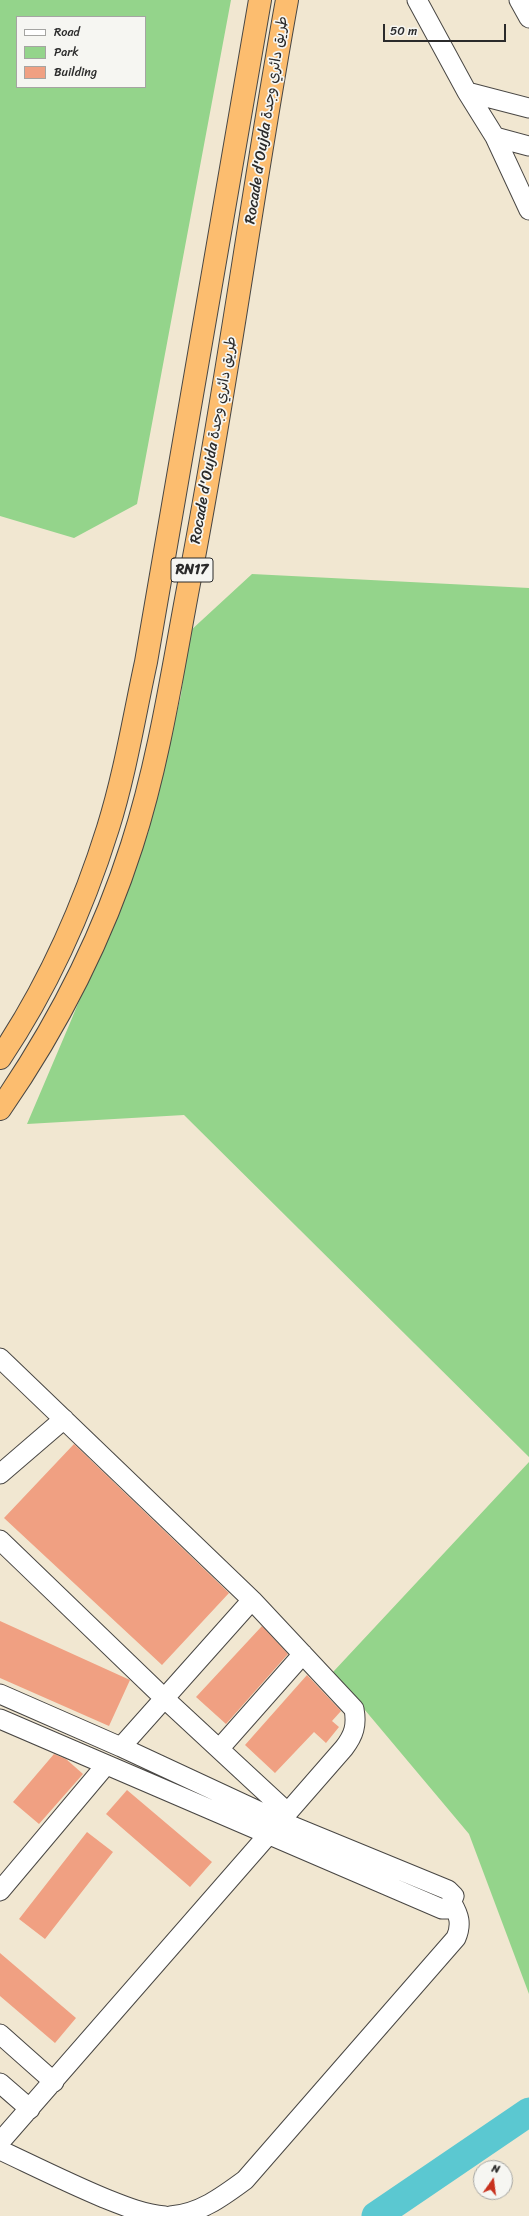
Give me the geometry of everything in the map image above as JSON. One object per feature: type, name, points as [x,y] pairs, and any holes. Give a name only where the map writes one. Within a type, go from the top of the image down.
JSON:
[{"type":"highway","name":"Rocade d'Oujda طريق دائري وجدة","points":[[0,1058],[13,1039],[47,977],[80,907],[108,828],[124,768],[146,662],[260,0]]},
{"type":"highway","name":"Rocade d'Oujda طريق دائري وجدة","points":[[0,1109],[27,1069],[62,1008],[91,949],[111,904],[132,843],[148,785],[167,706],[203,513],[287,0]]},
{"type":"street","points":[[417,0],[467,92],[495,137],[529,210]]},
{"type":"street","points":[[523,2],[529,18]]},
{"type":"street","points":[[467,92],[529,108]]},
{"type":"street","points":[[495,137],[529,146]]},
{"type":"street","points":[[0,1358],[252,1600],[354,1709],[356,1723],[351,1739],[284,1816],[269,1836],[0,2142]]},
{"type":"street","points":[[0,1474],[64,1419]]},
{"type":"street","points":[[0,1540],[164,1698],[219,1748],[284,1816]]},
{"type":"street","points":[[121,1747],[252,1600]]},
{"type":"street","points":[[219,1748],[303,1654]]},
{"type":"street","points":[[0,1694],[284,1816],[448,1890],[454,1896],[452,1903],[448,1910],[442,1909],[269,1836],[0,1719]]},
{"type":"street","points":[[0,1891],[106,1765]]},
{"type":"street","points":[[170,2216],[183,2215],[214,2202],[244,2180],[456,1938],[460,1923],[452,1903]]},
{"type":"street","points":[[0,2034],[54,2082]]},
{"type":"street","points":[[0,2083],[30,2109]]},
{"type":"street","points":[[0,2150],[78,2187],[132,2209],[150,2215],[165,2216]]},
{"type":"green space","points":[[0,0],[231,0],[137,504],[74,538],[0,516]]},
{"type":"green space","points":[[252,574],[529,588],[529,1457],[184,1115],[27,1124],[148,833],[181,695],[189,632]]},
{"type":"green space","points":[[529,1462],[529,1994],[469,1834],[333,1672]]},
{"type":"building","points":[[74,1444],[229,1593],[162,1665],[4,1518]]},
{"type":"building","points":[[0,1621],[130,1680],[109,1726],[0,1678]]},
{"type":"building","points":[[262,1626],[288,1654],[226,1724],[196,1697]]},
{"type":"building","points":[[307,1675],[341,1711],[332,1721],[339,1727],[326,1743],[314,1732],[275,1773],[245,1745]]},
{"type":"building","points":[[54,1754],[66,1759],[83,1774],[39,1824],[13,1802]]},
{"type":"building","points":[[127,1790],[212,1862],[190,1887],[106,1814]]},
{"type":"building","points":[[87,1832],[113,1852],[45,1939],[19,1919]]},
{"type":"building","points":[[0,1953],[76,2018],[55,2043],[0,1996]]},
{"type":"waterway","points":[[376,2216],[529,2112]]}]
